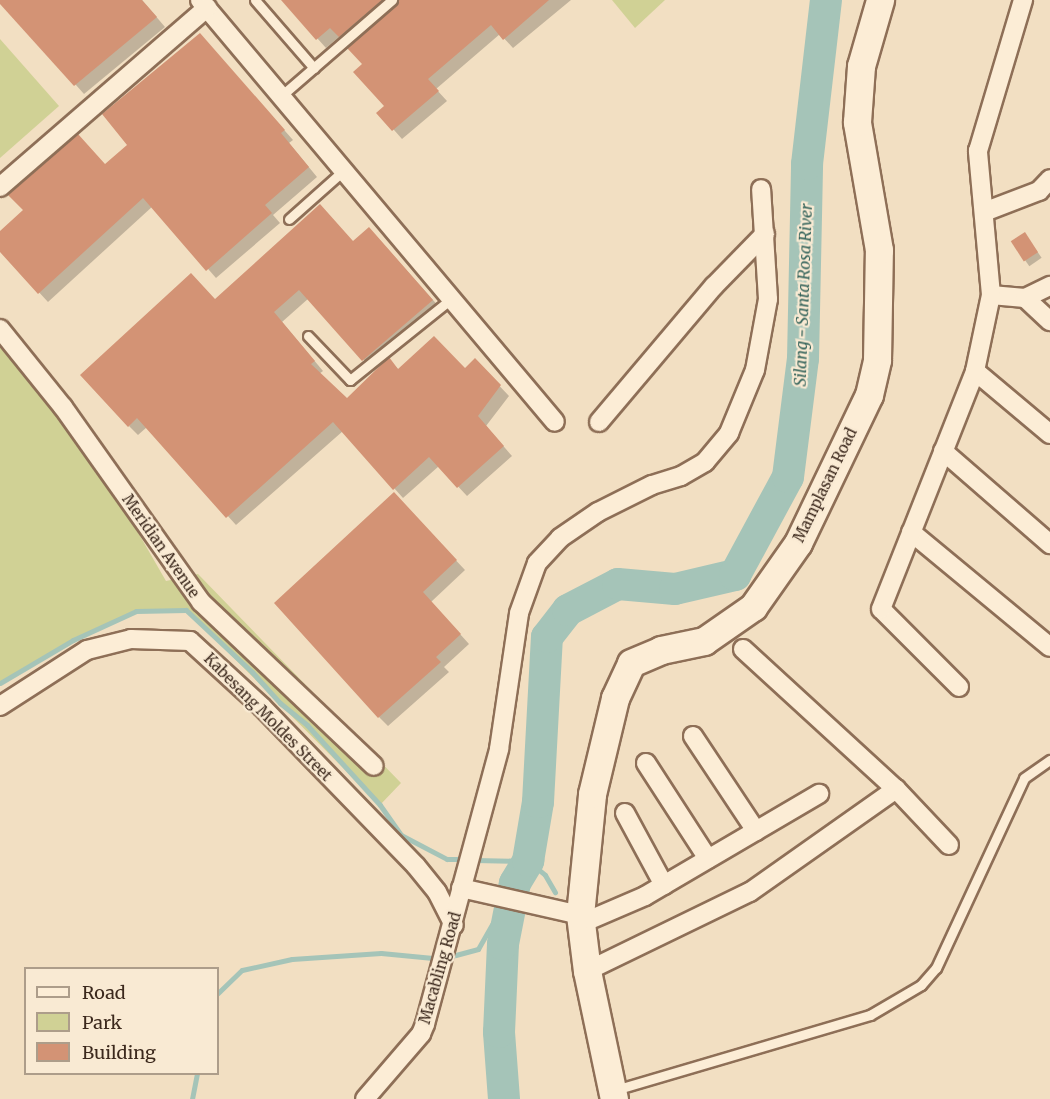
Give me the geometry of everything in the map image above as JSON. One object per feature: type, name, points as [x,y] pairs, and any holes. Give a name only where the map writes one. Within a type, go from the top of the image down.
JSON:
[{"type":"street","name":"Mamplasan Road","points":[[613,1095],[586,971],[580,920],[592,794],[615,698],[631,663],[661,650],[704,641],[753,607],[798,543],[869,395],[877,360],[879,250],[857,122],[861,66],[880,0]]},
{"type":"street","points":[[959,687],[881,609],[975,371],[991,295],[978,151],[1023,0]]},
{"type":"street","points":[[0,187],[203,4],[555,422]]},
{"type":"street","points":[[984,212],[1040,191],[1050,179]]},
{"type":"street","name":"Macabling Road","points":[[365,1099],[421,1034],[453,925],[469,889],[499,749],[519,614],[537,563],[560,538],[598,512],[652,485],[681,476],[705,462],[729,433],[755,370],[768,299],[761,189]]},
{"type":"street","points":[[599,422],[714,286],[765,234]]},
{"type":"street","points":[[991,295],[1025,298],[1050,286]]},
{"type":"street","points":[[1025,298],[1050,321]]},
{"type":"street","name":"Meridian Avenue","points":[[0,329],[63,407],[201,602],[374,766]]},
{"type":"street","points":[[975,371],[1050,434]]},
{"type":"street","points":[[943,451],[1050,544]]},
{"type":"street","points":[[911,532],[1050,647]]},
{"type":"street","name":"Kabesang Moldes Street","points":[[0,706],[87,650],[131,639],[190,641],[262,707],[416,866],[437,892],[453,925]]},
{"type":"street","points":[[743,649],[896,789],[949,845]]},
{"type":"street","points":[[693,736],[756,831]]},
{"type":"street","points":[[646,763],[708,859]]},
{"type":"street","points":[[586,971],[750,892],[896,789]]},
{"type":"street","points":[[469,889],[537,905],[580,920],[664,885],[819,794]]},
{"type":"street","points":[[625,813],[664,885]]},
{"type":"lane","points":[[281,96],[392,0]]},
{"type":"lane","points":[[257,1],[314,68]]},
{"type":"lane","points":[[289,219],[344,171]]},
{"type":"lane","points":[[308,336],[350,380],[451,299]]},
{"type":"lane","points":[[613,1095],[870,1014],[921,985],[936,968],[1013,796],[1024,778],[1050,760]]},
{"type":"green space","points":[[612,0],[665,0],[635,28]]},
{"type":"green space","points":[[0,39],[59,106],[0,158]]},
{"type":"green space","points":[[0,331],[65,406],[166,581],[198,574],[401,783],[380,805],[186,610],[136,611],[73,640],[0,683]]},
{"type":"building","points":[[0,0],[142,0],[157,17],[74,86],[0,4]]},
{"type":"building","points":[[281,0],[382,0],[339,37],[330,28],[316,40]]},
{"type":"building","points":[[399,0],[549,0],[503,40],[491,25],[428,79],[439,91],[392,131],[376,113],[384,106],[353,72],[362,64],[347,48]]},
{"type":"building","points":[[200,33],[285,130],[281,133],[309,167],[265,205],[272,213],[206,271],[143,198],[38,294],[0,252],[0,231],[23,210],[8,195],[78,134],[105,164],[127,145],[102,114]]},
{"type":"building","points":[[320,204],[353,241],[369,227],[433,300],[362,361],[299,290],[274,312],[315,361],[311,364],[347,398],[389,357],[398,369],[434,336],[465,368],[475,358],[501,385],[478,416],[504,446],[457,488],[429,457],[393,490],[333,422],[226,518],[137,418],[128,427],[80,375],[191,273],[215,299]]},
{"type":"building","points":[[1025,232],[1038,252],[1024,261],[1011,241]]},
{"type":"building","points":[[394,492],[457,560],[423,592],[461,634],[436,657],[441,662],[378,718],[274,603]]},
{"type":"waterway","name":"Silang - Santa Rosa River","points":[[504,1099],[499,1032],[503,944],[515,883],[528,861],[538,802],[547,637],[568,610],[618,584],[675,589],[735,575],[788,477],[803,359],[807,164],[826,0]]},
{"type":"waterway","points":[[0,683],[73,640],[136,611],[186,610],[252,672],[280,703],[307,725],[380,805],[401,835],[447,859],[461,859]]},
{"type":"waterway","points":[[475,860],[528,861],[545,875],[555,892]]},
{"type":"waterway","points":[[452,956],[478,949],[528,861]]},
{"type":"waterway","points":[[219,992],[242,970],[292,959],[381,953],[433,958]]},
{"type":"waterway","points":[[192,1099],[197,1075]]}]
